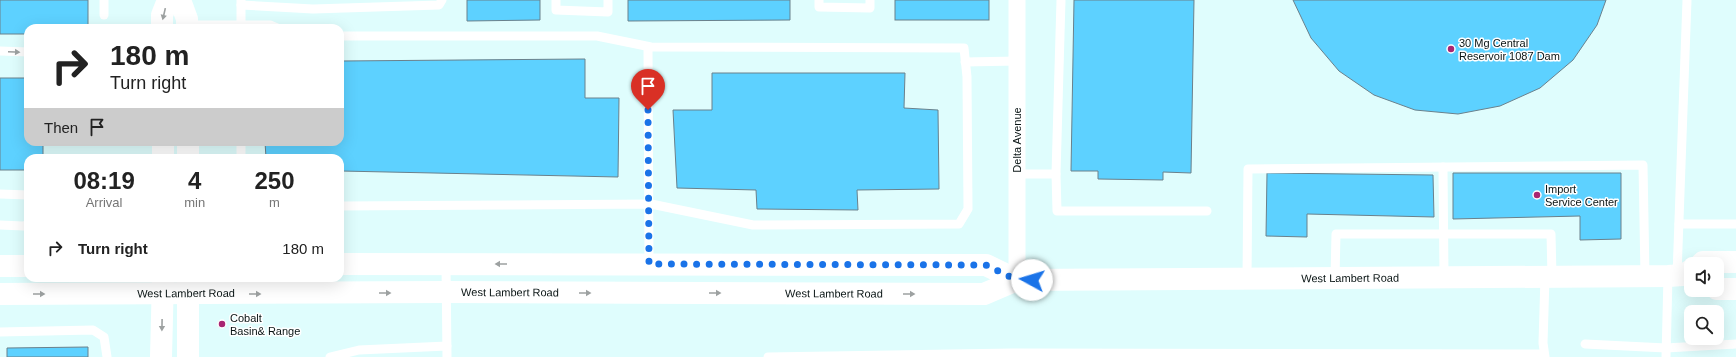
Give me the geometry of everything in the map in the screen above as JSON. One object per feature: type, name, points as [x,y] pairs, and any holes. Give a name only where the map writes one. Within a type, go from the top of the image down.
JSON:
[{"type":"main road","points":[[162,24],[162,15],[168,0]]},
{"type":"main road","points":[[180,0],[187,19],[187,24]]},
{"type":"main road","name":"West Lambert Road","points":[[1724,262],[1736,262]]},
{"type":"main road","name":"West Lambert Road","points":[[344,264],[986,265],[1017,280]]},
{"type":"main road","points":[[0,266],[24,266]]},
{"type":"main road","name":"West Lambert Road","points":[[0,294],[188,286],[446,292],[984,294],[1017,280],[1645,276],[1684,274]]},
{"type":"main road","points":[[161,357],[163,286]]},
{"type":"main road","points":[[188,286],[188,357]]},
{"type":"main road","points":[[1724,289],[1736,289]]},
{"type":"street","name":"Delta Avenue","points":[[1017,0],[1017,280]]},
{"type":"lane","points":[[104,0],[104,15]]},
{"type":"lane","points":[[241,24],[241,3],[313,9],[439,5],[442,0]]},
{"type":"lane","points":[[556,0],[556,10],[608,12],[608,0]]},
{"type":"lane","points":[[819,0],[819,7],[870,8],[870,0]]},
{"type":"lane","points":[[1061,0],[1056,174],[1057,211],[1207,211]]},
{"type":"lane","points":[[1684,266],[1679,224],[1687,0]]},
{"type":"lane","points":[[344,36],[597,36],[648,47],[964,48],[967,77],[968,209],[959,224],[753,225],[649,204],[344,206]]},
{"type":"lane","points":[[648,47],[649,264]]},
{"type":"lane","points":[[0,51],[24,52]]},
{"type":"lane","points":[[966,62],[1017,60]]},
{"type":"lane","points":[[1247,278],[1248,169],[1643,165],[1645,276]]},
{"type":"lane","points":[[1443,167],[1444,277]]},
{"type":"lane","points":[[1017,174],[1056,174]]},
{"type":"lane","points":[[0,194],[24,195]]},
{"type":"lane","points":[[1679,224],[1736,224]]},
{"type":"lane","points":[[0,226],[24,226]]},
{"type":"lane","points":[[768,357],[1013,353],[1544,356],[1548,276],[1552,234],[1336,234],[1335,278]]},
{"type":"lane","points":[[446,264],[447,357]]},
{"type":"lane","points":[[1666,353],[1684,278]]},
{"type":"lane","points":[[0,332],[94,330],[104,337],[107,357]]},
{"type":"lane","points":[[1585,344],[1666,353],[1736,344]]},
{"type":"lane","points":[[330,357],[340,356],[359,350],[447,346]]},
{"type":"building","points":[[0,0],[88,0],[88,24],[24,24],[24,34],[0,34]]},
{"type":"building","points":[[467,0],[540,0],[540,20],[467,21]]},
{"type":"building","points":[[628,0],[790,0],[790,20],[628,21]]},
{"type":"building","points":[[895,0],[989,0],[989,20],[895,20]]},
{"type":"building","points":[[1074,0],[1194,0],[1191,173],[1163,172],[1163,180],[1098,179],[1098,171],[1071,171]]},
{"type":"building","name":"30 Mg Central Reservoir 1087 Dam","points":[[1293,0],[1606,0],[1597,25],[1573,60],[1540,88],[1500,106],[1458,114],[1415,110],[1374,95],[1339,71],[1311,38]]},
{"type":"building","points":[[585,59],[585,98],[619,98],[618,177],[344,171],[344,154],[266,154],[265,146],[344,146],[344,61]]},
{"type":"building","points":[[712,73],[905,73],[904,108],[938,110],[939,189],[857,190],[858,210],[757,209],[756,190],[677,188],[673,110],[712,110]]},
{"type":"building","points":[[0,78],[24,78],[24,146],[43,146],[43,154],[24,154],[24,170],[0,170]]},
{"type":"building","points":[[1267,173],[1433,175],[1434,217],[1307,214],[1307,237],[1266,236]]},
{"type":"building","name":"Import Service Center","points":[[1453,173],[1621,173],[1621,239],[1580,240],[1580,216],[1453,219]]},
{"type":"building","points":[[88,347],[88,357],[7,357],[7,348]]},
{"type":"place","name":"30 Mg Central Reservoir 1087 Dam","points":[[1451,49]]},
{"type":"place","name":"Import Service Center","points":[[1537,195]]},
{"type":"place","name":"Cobalt Basin& Range","points":[[222,324]]},
{"type":"route","points":[[648,110],[649,264],[986,265],[1017,280],[1032,280]]}]
